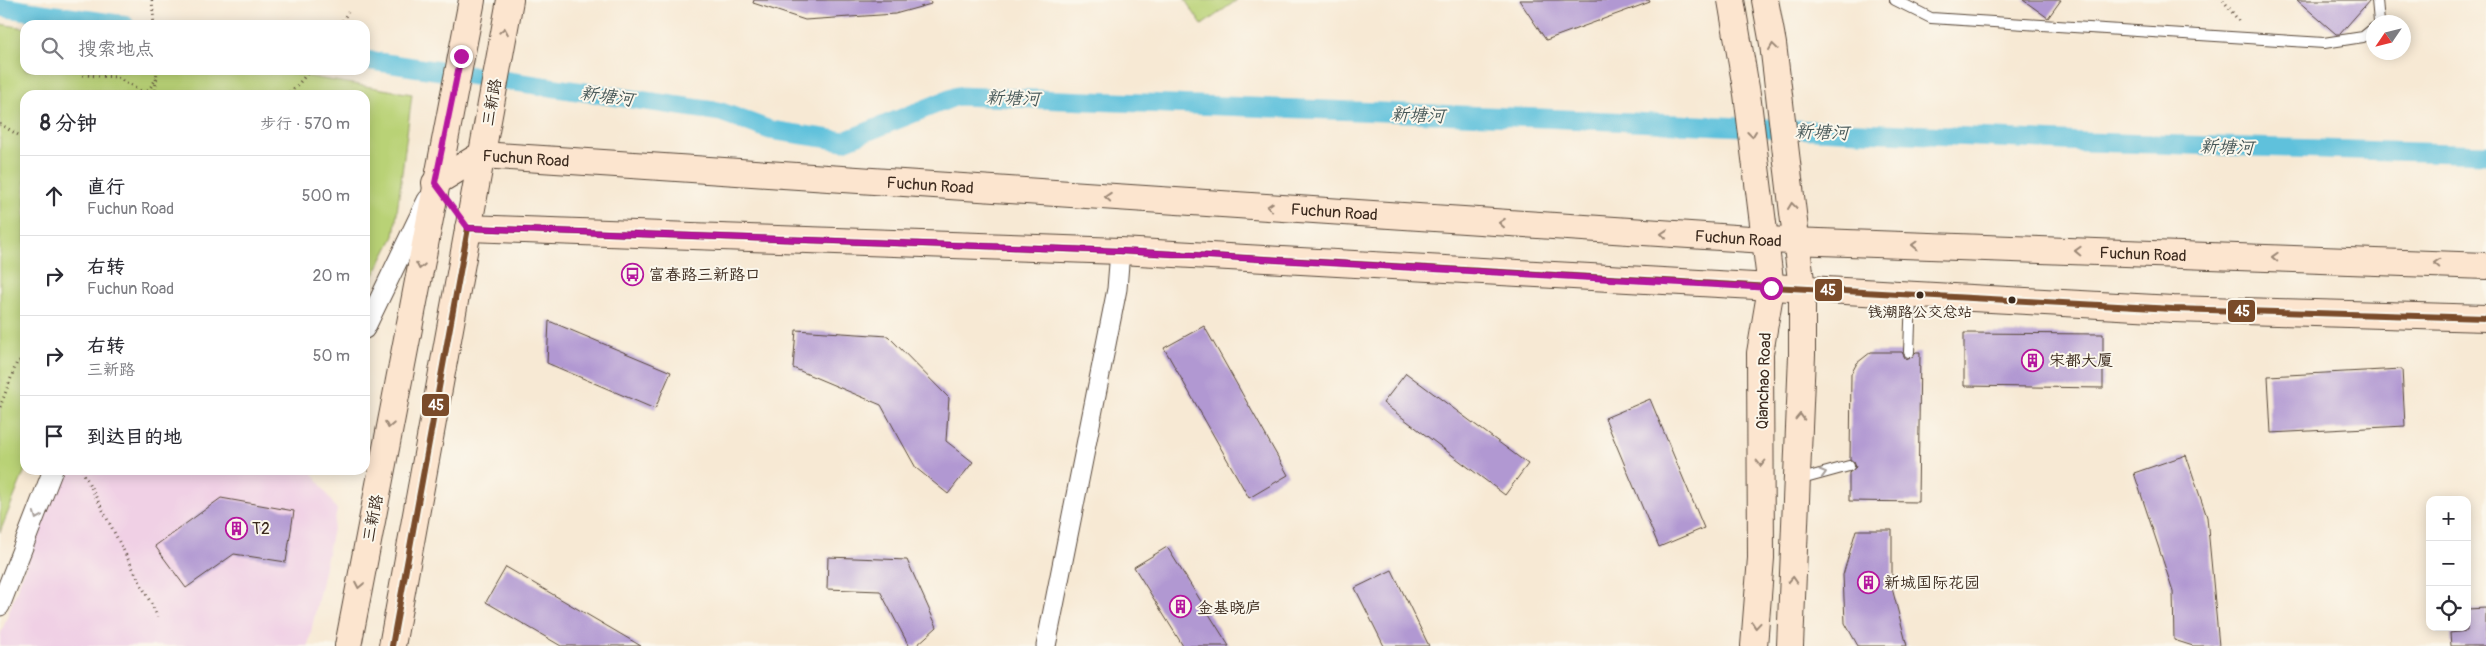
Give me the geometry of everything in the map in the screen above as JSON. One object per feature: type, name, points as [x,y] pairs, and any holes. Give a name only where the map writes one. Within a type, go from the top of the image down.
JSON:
[{"type":"main road","name":"三新路","points":[[348,646],[435,183],[472,0]]},
{"type":"main road","name":"三新路","points":[[392,646],[510,0]]},
{"type":"main road","name":"Qianchao Road","points":[[1730,0],[1747,94],[1771,288],[1760,353],[1761,558],[1754,646]]},
{"type":"main road","points":[[1765,0],[1779,95],[1802,289],[1802,354],[1790,646]]},
{"type":"main road","name":"Fuchun Road","points":[[435,183],[481,155],[1797,242],[2486,266]]},
{"type":"main road","points":[[435,183],[468,228],[1120,251],[2173,309],[2486,318]]},
{"type":"street","name":"三新路","points":[[370,319],[435,183]]},
{"type":"street","points":[[1046,646],[1117,289],[1120,251]]},
{"type":"street","points":[[0,606],[51,475]]},
{"type":"lane","points":[[1895,0],[1931,18],[2324,43],[2363,37],[2366,35]]},
{"type":"lane","points":[[2376,0],[2378,15]]},
{"type":"lane","points":[[1910,352],[1911,295]]},
{"type":"lane","points":[[1797,480],[1849,466]]},
{"type":"path","points":[[152,0],[154,20]]},
{"type":"path","points":[[2223,0],[2253,39]]},
{"type":"path","points":[[343,20],[348,12]]},
{"type":"path","points":[[82,75],[116,77],[138,90]]},
{"type":"path","points":[[156,90],[158,75]]},
{"type":"path","points":[[292,90],[306,75]]},
{"type":"path","points":[[150,90],[158,78]]},
{"type":"path","points":[[0,124],[20,136]]},
{"type":"path","points":[[0,407],[17,362],[20,361]]},
{"type":"path","points":[[85,475],[158,617]]},
{"type":"shaded area","points":[[59,475],[314,475],[337,510],[308,646],[0,646],[0,636]]},
{"type":"green space","points":[[1185,0],[1237,0],[1202,25]]},
{"type":"green space","points":[[0,24],[20,27],[20,75],[300,75],[412,94],[394,236],[370,282],[370,90],[20,90],[20,475],[23,475],[0,532]]},
{"type":"building","points":[[754,0],[930,0],[931,4],[895,14],[805,20],[753,3]]},
{"type":"building","points":[[1519,0],[1649,0],[1650,2],[1546,40]]},
{"type":"building","points":[[2023,0],[2061,0],[2048,18]]},
{"type":"building","points":[[2297,0],[2370,0],[2340,34],[2336,34]]},
{"type":"building","points":[[549,321],[671,372],[655,409],[547,363]]},
{"type":"building","points":[[1204,326],[1288,475],[1249,498],[1164,348]]},
{"type":"building","points":[[796,330],[888,336],[949,398],[946,441],[973,462],[948,494],[916,468],[881,405],[793,368]]},
{"type":"building","name":"宋都大厦","points":[[1964,333],[2103,334],[2103,388],[1964,386]]},
{"type":"building","name":"钱潮路公交总站","points":[[1871,352],[1902,352],[1905,358],[1909,359],[1916,352],[1920,352],[1918,502],[1849,501],[1849,473],[1856,467],[1850,459],[1851,374],[1857,363]]},
{"type":"building","points":[[2402,369],[2405,426],[2271,433],[2268,376]]},
{"type":"building","points":[[1406,373],[1528,464],[1505,495],[1383,403]]},
{"type":"building","points":[[1650,399],[1704,528],[1659,547],[1605,418]]},
{"type":"building","points":[[2186,455],[2207,517],[2219,646],[2193,646],[2174,640],[2173,591],[2134,473]]},
{"type":"building","name":"T2","points":[[221,498],[294,511],[286,562],[234,554],[186,588],[155,546]]},
{"type":"building","name":"新城国际花园","points":[[1856,530],[1892,530],[1892,588],[1907,646],[1858,646],[1845,623],[1843,575]]},
{"type":"building","name":"金基晓庐","points":[[1167,547],[1229,646],[1183,646],[1134,567]]},
{"type":"building","points":[[828,557],[907,560],[937,627],[916,646],[909,646],[880,591],[827,589]]},
{"type":"building","points":[[506,567],[641,646],[561,646],[486,602]]},
{"type":"building","points":[[1392,570],[1429,646],[1384,646],[1355,588]]},
{"type":"building","points":[[2486,608],[2486,646],[2451,646],[2450,633],[2471,631],[2471,609]]},
{"type":"waterway","name":"新塘河","points":[[0,7],[90,20]]},
{"type":"waterway","name":"新塘河","points":[[370,61],[721,112],[770,130],[844,141],[957,96],[1542,118],[2085,142],[2486,154]]},
{"type":"transit line","name":"45","points":[[392,646],[468,228],[1120,251],[2173,309],[2486,318]]},
{"type":"place","name":"富春路三新路口","points":[[633,274]]},
{"type":"place","name":"钱潮路公交总站","points":[[1920,295]]},
{"type":"place","name":"宋都大厦","points":[[2033,360]]},
{"type":"place","name":"T2","points":[[236,528]]},
{"type":"place","name":"新城国际花园","points":[[1868,582]]},
{"type":"place","name":"金基晓庐","points":[[1181,607]]},
{"type":"route","points":[[461,56],[435,183],[468,228],[1120,251],[1771,288]]}]
